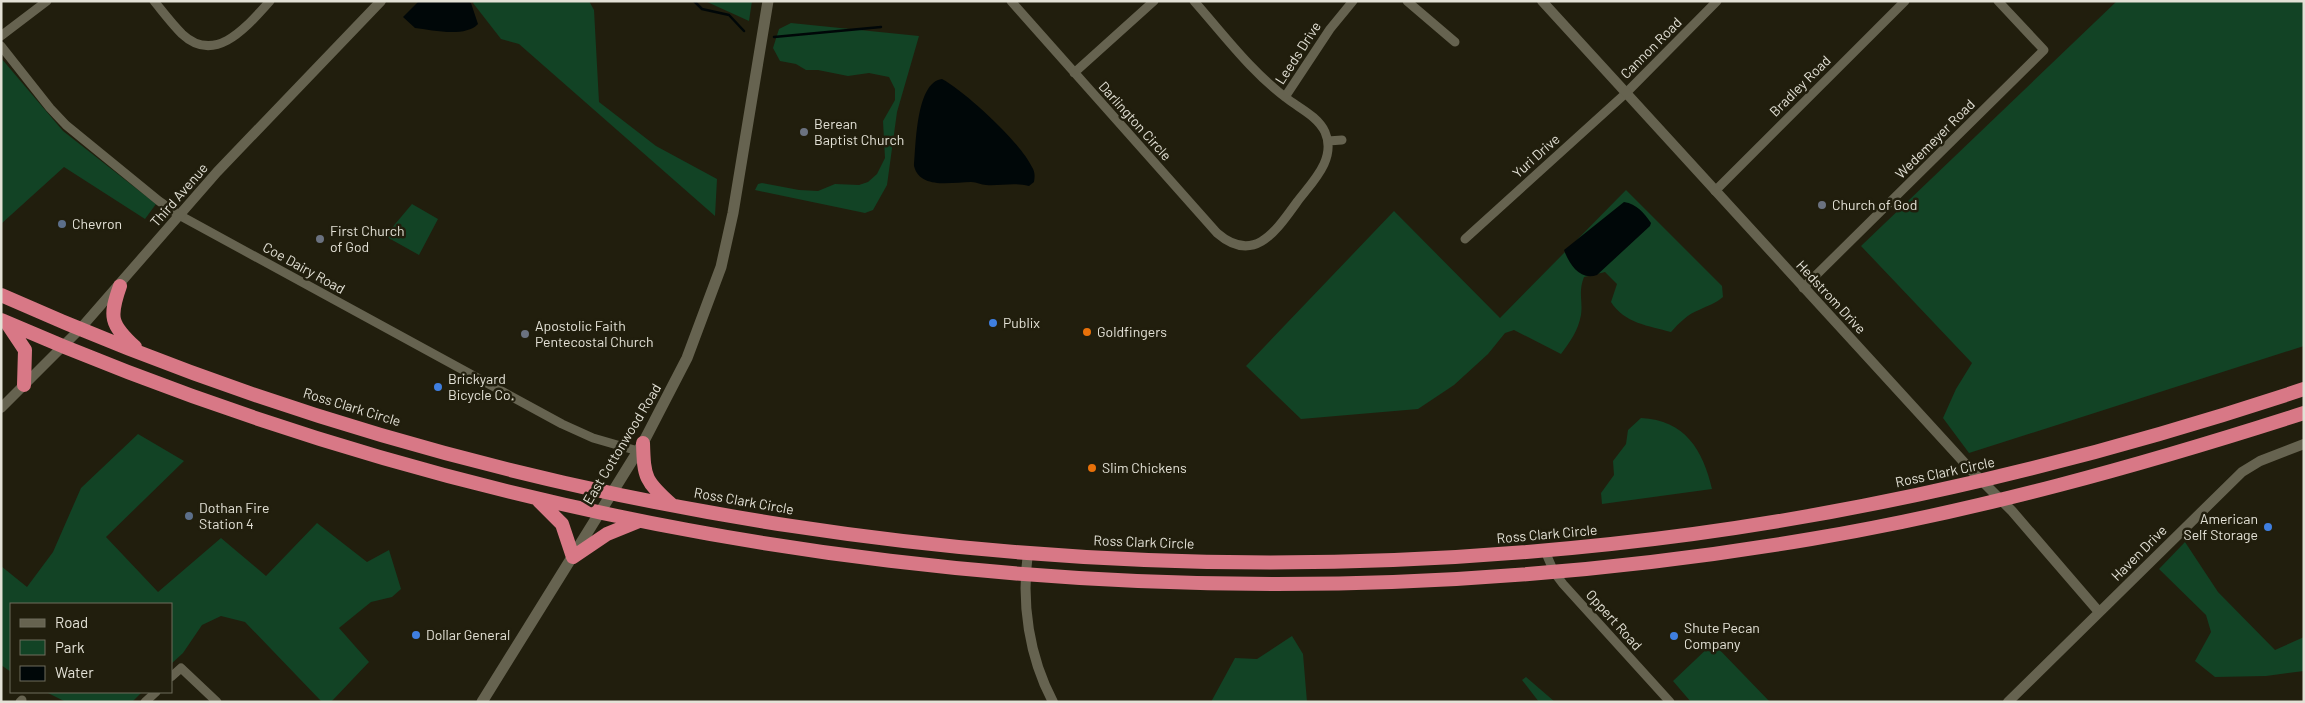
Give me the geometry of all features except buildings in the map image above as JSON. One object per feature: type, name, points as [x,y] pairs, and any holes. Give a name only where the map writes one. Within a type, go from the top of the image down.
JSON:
[{"type":"highway","points":[[120,286],[112,308],[114,322],[122,335],[139,351]]},
{"type":"highway","name":"Ross Clark Circle","points":[[1,295],[80,329],[303,410],[462,456],[611,493],[799,527],[907,541],[1028,553],[1149,559],[1313,562],[1427,559],[1545,551],[1734,528],[1857,508],[1982,481],[2080,457],[2182,428],[2304,389]]},
{"type":"highway","points":[[4,321],[63,346],[202,399],[295,431],[476,484],[599,513],[753,543],[891,562],[1025,575],[1140,582],[1315,584],[1430,581],[1616,567],[1752,548],[1871,528],[2001,500],[2185,450],[2304,413]]},
{"type":"highway","points":[[4,321],[25,350],[24,385]]},
{"type":"highway","points":[[295,431],[303,410]]},
{"type":"highway","points":[[640,447],[647,480],[673,505]]},
{"type":"highway","points":[[536,498],[562,524],[573,557],[607,534],[640,521]]},
{"type":"highway","points":[[891,562],[894,548],[907,541]]},
{"type":"highway","points":[[1313,562],[1315,584]]},
{"type":"main road","name":"East Cottonwood Road","points":[[482,702],[640,447],[687,358],[721,267],[733,213],[768,1]]},
{"type":"street","points":[[1,36],[47,1]]},
{"type":"street","points":[[154,1],[183,35],[194,42],[208,45],[222,43],[235,37],[270,1]]},
{"type":"street","name":"Third Avenue","points":[[1,408],[80,329],[120,286],[217,172],[381,1]]},
{"type":"street","name":"Darlington Circle","points":[[1011,1],[1217,233],[1234,244],[1247,245]]},
{"type":"street","points":[[1074,73],[1154,1]]},
{"type":"street","points":[[1194,1],[1268,85],[1319,123],[1328,141],[1328,154],[1323,167],[1276,231],[1266,240],[1247,245],[1248,255]]},
{"type":"street","name":"Leeds Drive","points":[[1285,97],[1330,29],[1353,1]]},
{"type":"street","points":[[1407,1],[1455,42]]},
{"type":"street","name":"Hedstrom Drive","points":[[1542,1],[1803,288],[2001,500],[2099,612]]},
{"type":"street","name":"Cannon Road","points":[[1625,94],[1718,1]]},
{"type":"street","name":"Bradley Road","points":[[1715,191],[1905,1]]},
{"type":"street","points":[[2002,5],[2012,1]]},
{"type":"street","name":"Wedemeyer Road","points":[[1803,288],[2044,50],[2002,5]]},
{"type":"street","name":"Coe Dairy Road","points":[[1,46],[50,108],[66,125],[159,201],[179,215],[562,424],[593,438],[640,447]]},
{"type":"street","name":"Yuri Drive","points":[[1465,238],[1625,94]]},
{"type":"street","points":[[1328,141],[1342,140]]},
{"type":"street","name":"Haven Drive","points":[[2008,702],[2242,472],[2260,461],[2304,444]]},
{"type":"street","name":"Oppert Road","points":[[1545,551],[1554,572],[1670,702]]},
{"type":"street","points":[[1028,553],[1025,575],[1031,641],[1040,674],[1053,702]]},
{"type":"street","points":[[172,677],[181,668],[217,702]]},
{"type":"street","points":[[146,702],[155,693]]},
{"type":"green space","points":[[475,1],[589,1],[594,10],[599,102],[656,146],[717,179],[715,216],[519,44],[501,39],[473,3]]},
{"type":"green space","points":[[705,1],[752,1],[749,21]]},
{"type":"green space","points":[[2117,1],[2301,1],[2304,4],[2304,346],[1969,453],[1943,418],[1956,389],[1972,363],[1861,246]]},
{"type":"green space","points":[[791,23],[919,36],[897,112],[887,185],[873,210],[865,213],[755,190],[758,184],[762,183],[799,190],[818,191],[835,184],[859,185],[868,182],[877,174],[885,158],[883,121],[895,100],[895,89],[889,77],[869,73],[848,76],[818,70],[806,70],[796,64],[780,61],[773,48],[779,29]]},
{"type":"green space","points":[[1,58],[63,131],[156,204],[145,219],[64,167],[1,224]]},
{"type":"green space","points":[[1626,190],[1722,286],[1723,297],[1715,303],[1691,314],[1671,332],[1638,323],[1616,309],[1611,302],[1617,284],[1605,272],[1584,277],[1581,287],[1580,321],[1561,354],[1514,330],[1505,333],[1488,354],[1454,385],[1418,409],[1301,419],[1246,366],[1394,211],[1500,318]]},
{"type":"green space","points":[[412,204],[438,219],[419,255],[385,236]]},
{"type":"green space","points":[[1641,418],[1669,424],[1690,440],[1703,462],[1712,489],[1602,504],[1601,493],[1614,475],[1613,461],[1626,444],[1628,430]]},
{"type":"green space","points":[[138,434],[184,461],[106,537],[158,592],[221,538],[266,576],[317,523],[367,562],[389,550],[401,589],[392,597],[371,602],[339,628],[369,662],[331,702],[322,702],[245,622],[221,616],[202,625],[183,653],[172,663],[172,603],[10,603],[10,671],[1,665],[1,566],[27,587],[53,552],[81,488]]},
{"type":"green space","points":[[2185,542],[2218,592],[2275,650],[2304,637],[2304,671],[2266,676],[2215,677],[2195,661],[2211,632],[2206,615],[2159,569]]},
{"type":"green space","points":[[1292,636],[1303,654],[1307,702],[1211,702],[1235,658],[1257,659]]},
{"type":"green space","points":[[1713,643],[1770,702],[1691,702],[1673,681]]},
{"type":"green space","points":[[1526,677],[1555,702],[1539,702],[1522,680]]},
{"type":"green space","points":[[48,693],[141,693],[132,702],[66,702]]},
{"type":"water","points":[[419,1],[468,1],[471,3],[478,24],[465,31],[457,32],[415,28],[403,17]]},
{"type":"water","points":[[942,79],[978,106],[1017,145],[1033,169],[1034,182],[1029,186],[1018,184],[986,185],[971,182],[938,183],[923,179],[917,174],[914,166],[922,102],[933,83]]},
{"type":"water","points":[[1624,202],[1640,210],[1651,223],[1650,226],[1597,275],[1585,276],[1572,266],[1564,250]]},
{"type":"waterway","points":[[694,1],[702,9],[729,15],[744,31]]},
{"type":"waterway","points":[[774,37],[881,27]]},
{"type":"place","name":"Berean Baptist Church","points":[[804,132]]},
{"type":"place","name":"Church of God","points":[[1822,205]]},
{"type":"place","name":"Chevron","points":[[62,224]]},
{"type":"place","name":"First Church of God","points":[[320,239]]},
{"type":"place","name":"Publix","points":[[993,323]]},
{"type":"place","name":"Goldfingers","points":[[1087,332]]},
{"type":"place","name":"Apostolic Faith Pentecostal Church","points":[[525,334]]},
{"type":"place","name":"Brickyard Bicycle Co.","points":[[438,387]]},
{"type":"place","name":"Slim Chickens","points":[[1092,468]]},
{"type":"place","name":"Dothan Fire Station 4","points":[[189,516]]},
{"type":"place","name":"American Self Storage","points":[[2268,527]]},
{"type":"place","name":"Dollar General","points":[[416,635]]},
{"type":"place","name":"Shute Pecan Company","points":[[1674,636]]}]
